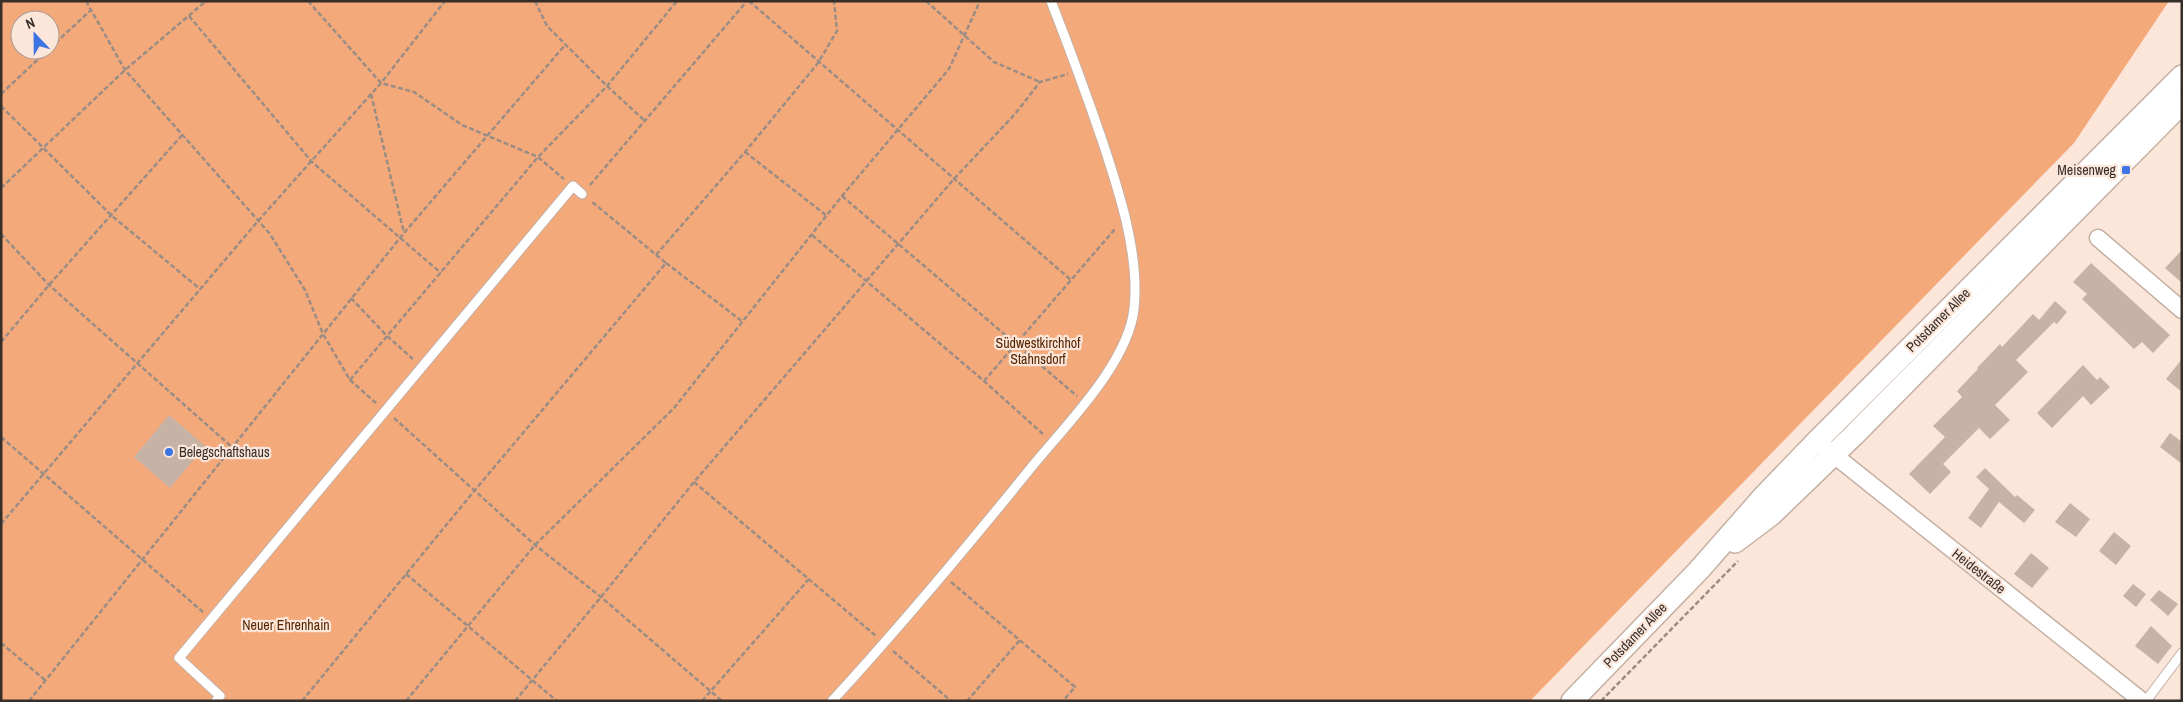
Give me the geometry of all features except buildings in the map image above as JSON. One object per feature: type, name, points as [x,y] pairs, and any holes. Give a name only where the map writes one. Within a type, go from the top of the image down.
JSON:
[{"type":"street","name":"Potsdamer Allee","points":[[1572,701],[1699,570],[1764,496],[1817,441],[2182,76]]},
{"type":"street","name":"Potsdamer Allee","points":[[1699,570],[1771,515],[1833,455],[2182,103]]},
{"type":"street","points":[[2098,238],[2182,310]]},
{"type":"street","name":"Heidestraße","points":[[1817,441],[2144,701]]},
{"type":"lane","points":[[832,701],[944,576],[1085,402],[1112,366],[1125,338],[1134,310],[1134,273],[1126,217],[1116,181],[1079,71],[1051,1]]},
{"type":"lane","points":[[216,701],[220,696],[179,658],[573,186],[582,194]]},
{"type":"lane","points":[[2144,701],[2182,653]]},
{"type":"path","points":[[86,1],[125,70],[270,234],[305,290],[323,334],[350,380],[475,490],[535,546],[601,597],[722,701]]},
{"type":"path","points":[[1,188],[125,70],[206,1]]},
{"type":"path","points":[[308,1],[381,83],[414,92],[462,125],[538,157],[573,186]]},
{"type":"path","points":[[1,524],[258,221],[372,94],[444,1]]},
{"type":"path","points":[[534,1],[546,26],[645,121]]},
{"type":"path","points":[[350,380],[538,157],[607,86],[677,1]]},
{"type":"path","points":[[743,322],[666,263],[582,194],[748,1],[1071,280]]},
{"type":"path","points":[[656,255],[745,152],[818,63],[837,32],[834,1]]},
{"type":"path","points":[[926,1],[994,62],[1040,82]]},
{"type":"path","points":[[406,701],[535,546],[674,408],[842,196],[949,69],[980,1]]},
{"type":"path","points":[[60,39],[91,10]]},
{"type":"path","points":[[189,16],[312,162],[441,273]]},
{"type":"path","points":[[29,701],[404,233],[565,45]]},
{"type":"path","points":[[1,94],[37,60]]},
{"type":"path","points":[[514,701],[694,482],[865,281],[953,180],[1015,114],[1040,82],[1079,71]]},
{"type":"path","points":[[372,94],[404,233]]},
{"type":"path","points":[[1,106],[111,215],[200,289]]},
{"type":"path","points":[[1,342],[183,134]]},
{"type":"path","points":[[745,152],[827,216]]},
{"type":"path","points":[[842,196],[1085,402]]},
{"type":"path","points":[[984,381],[1126,217]]},
{"type":"path","points":[[1,234],[49,285],[233,448]]},
{"type":"path","points":[[812,235],[984,381],[1052,442]]},
{"type":"path","points":[[302,701],[475,490],[666,263]]},
{"type":"path","points":[[351,298],[422,367]]},
{"type":"path","points":[[1,438],[44,473],[211,620]]},
{"type":"path","points":[[694,482],[951,701]]},
{"type":"path","points":[[1601,701],[1740,560]]},
{"type":"path","points":[[406,574],[557,701]]},
{"type":"path","points":[[944,576],[1075,687],[1063,701]]},
{"type":"path","points":[[702,701],[809,579]]},
{"type":"path","points":[[967,701],[1020,640]]},
{"type":"path","points":[[1,643],[45,680]]},
{"type":"green space","name":"Südwestkirchhof Stahnsdorf","points":[[1,1],[2169,1],[2074,143],[1530,701],[1,701]]},
{"type":"place","name":"Meisenweg","points":[[2126,170]]},
{"type":"place","name":"Belegschaftshaus","points":[[169,452]]},
{"type":"park label","name":"Neuer Ehrenhain","points":[[286,625]]}]
